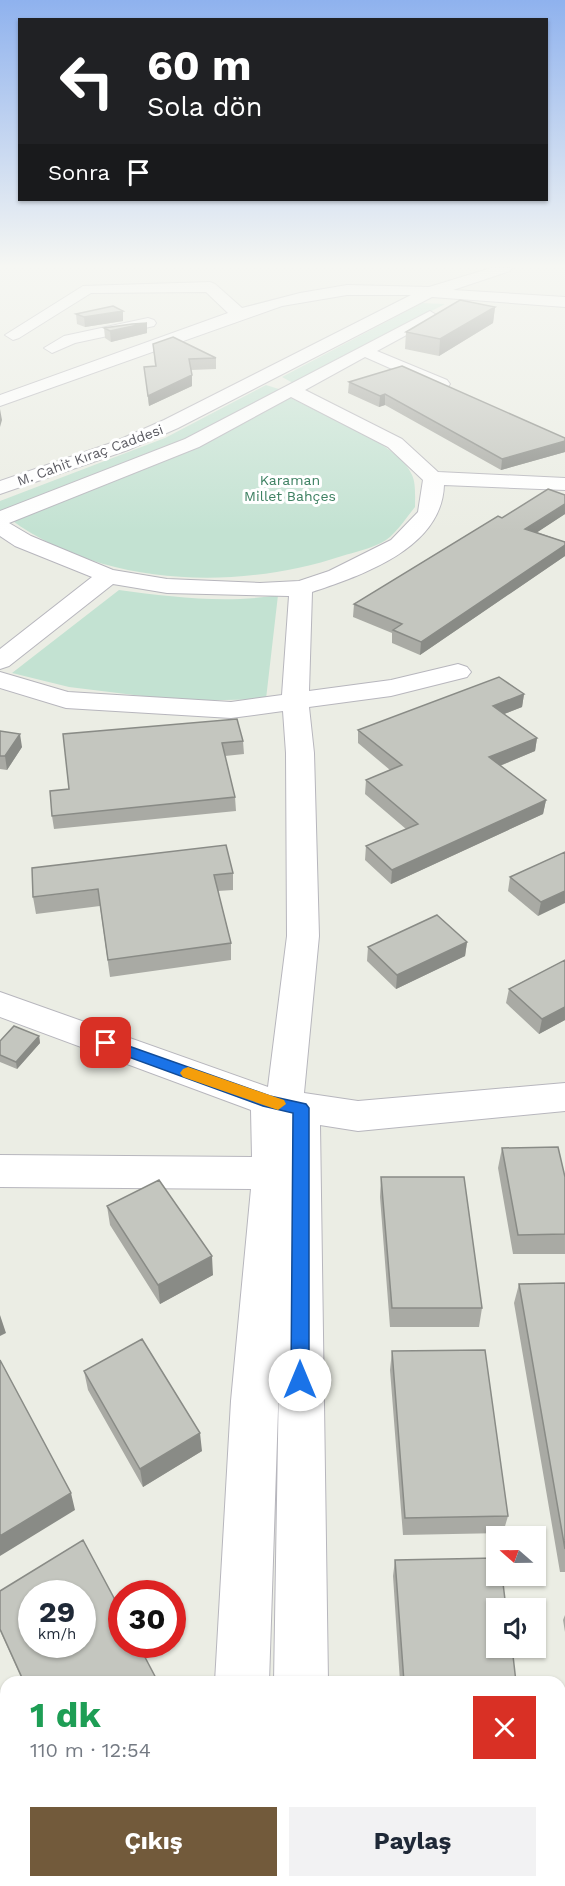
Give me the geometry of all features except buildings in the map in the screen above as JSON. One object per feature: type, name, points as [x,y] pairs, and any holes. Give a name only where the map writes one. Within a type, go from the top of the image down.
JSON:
[{"type":"street","points":[[81,356],[106,363]]},
{"type":"street","points":[[0,400],[125,356]]},
{"type":"street","name":"M. Cahit Kıraç Caddesi","points":[[0,488],[120,446],[171,424],[301,356]]},
{"type":"street","points":[[0,519],[192,443],[355,356]]},
{"type":"street","points":[[376,356],[455,390]]},
{"type":"street","points":[[0,527],[23,541],[108,576],[167,586],[260,590],[301,588],[337,576],[399,545],[428,514],[434,487],[433,478],[395,442],[291,390]]},
{"type":"street","points":[[433,478],[565,484]]},
{"type":"street","points":[[0,661],[108,576]]},
{"type":"street","points":[[242,1676],[254,1401],[268,1252],[272,1173],[285,1105],[303,936],[300,753],[296,701],[301,588]]},
{"type":"street","points":[[0,680],[66,700],[231,710],[391,687],[458,672]]},
{"type":"street","points":[[0,1004],[285,1105],[358,1116],[565,1097]]},
{"type":"street","points":[[285,1105],[301,1676]]},
{"type":"street","points":[[0,1172],[272,1173]]},
{"type":"green space","points":[[322,356],[345,356],[293,383],[282,377]]},
{"type":"green space","points":[[266,385],[282,390],[185,442],[0,513],[0,501],[165,438]]},
{"type":"green space","name":"Karaman Millet Bahçes","points":[[289,397],[358,430],[392,452],[404,463],[413,478],[415,507],[400,527],[386,540],[367,549],[301,567],[258,575],[215,578],[171,576],[128,570],[86,558],[46,542],[10,519]]},
{"type":"green space","points":[[119,590],[219,599],[278,595],[266,699],[183,701],[69,687],[12,673]]},
{"type":"slow traffic","points":[[188,1073],[278,1104]]},
{"type":"route","points":[[106,1043],[269,1102],[301,1108],[300,1380]]}]
